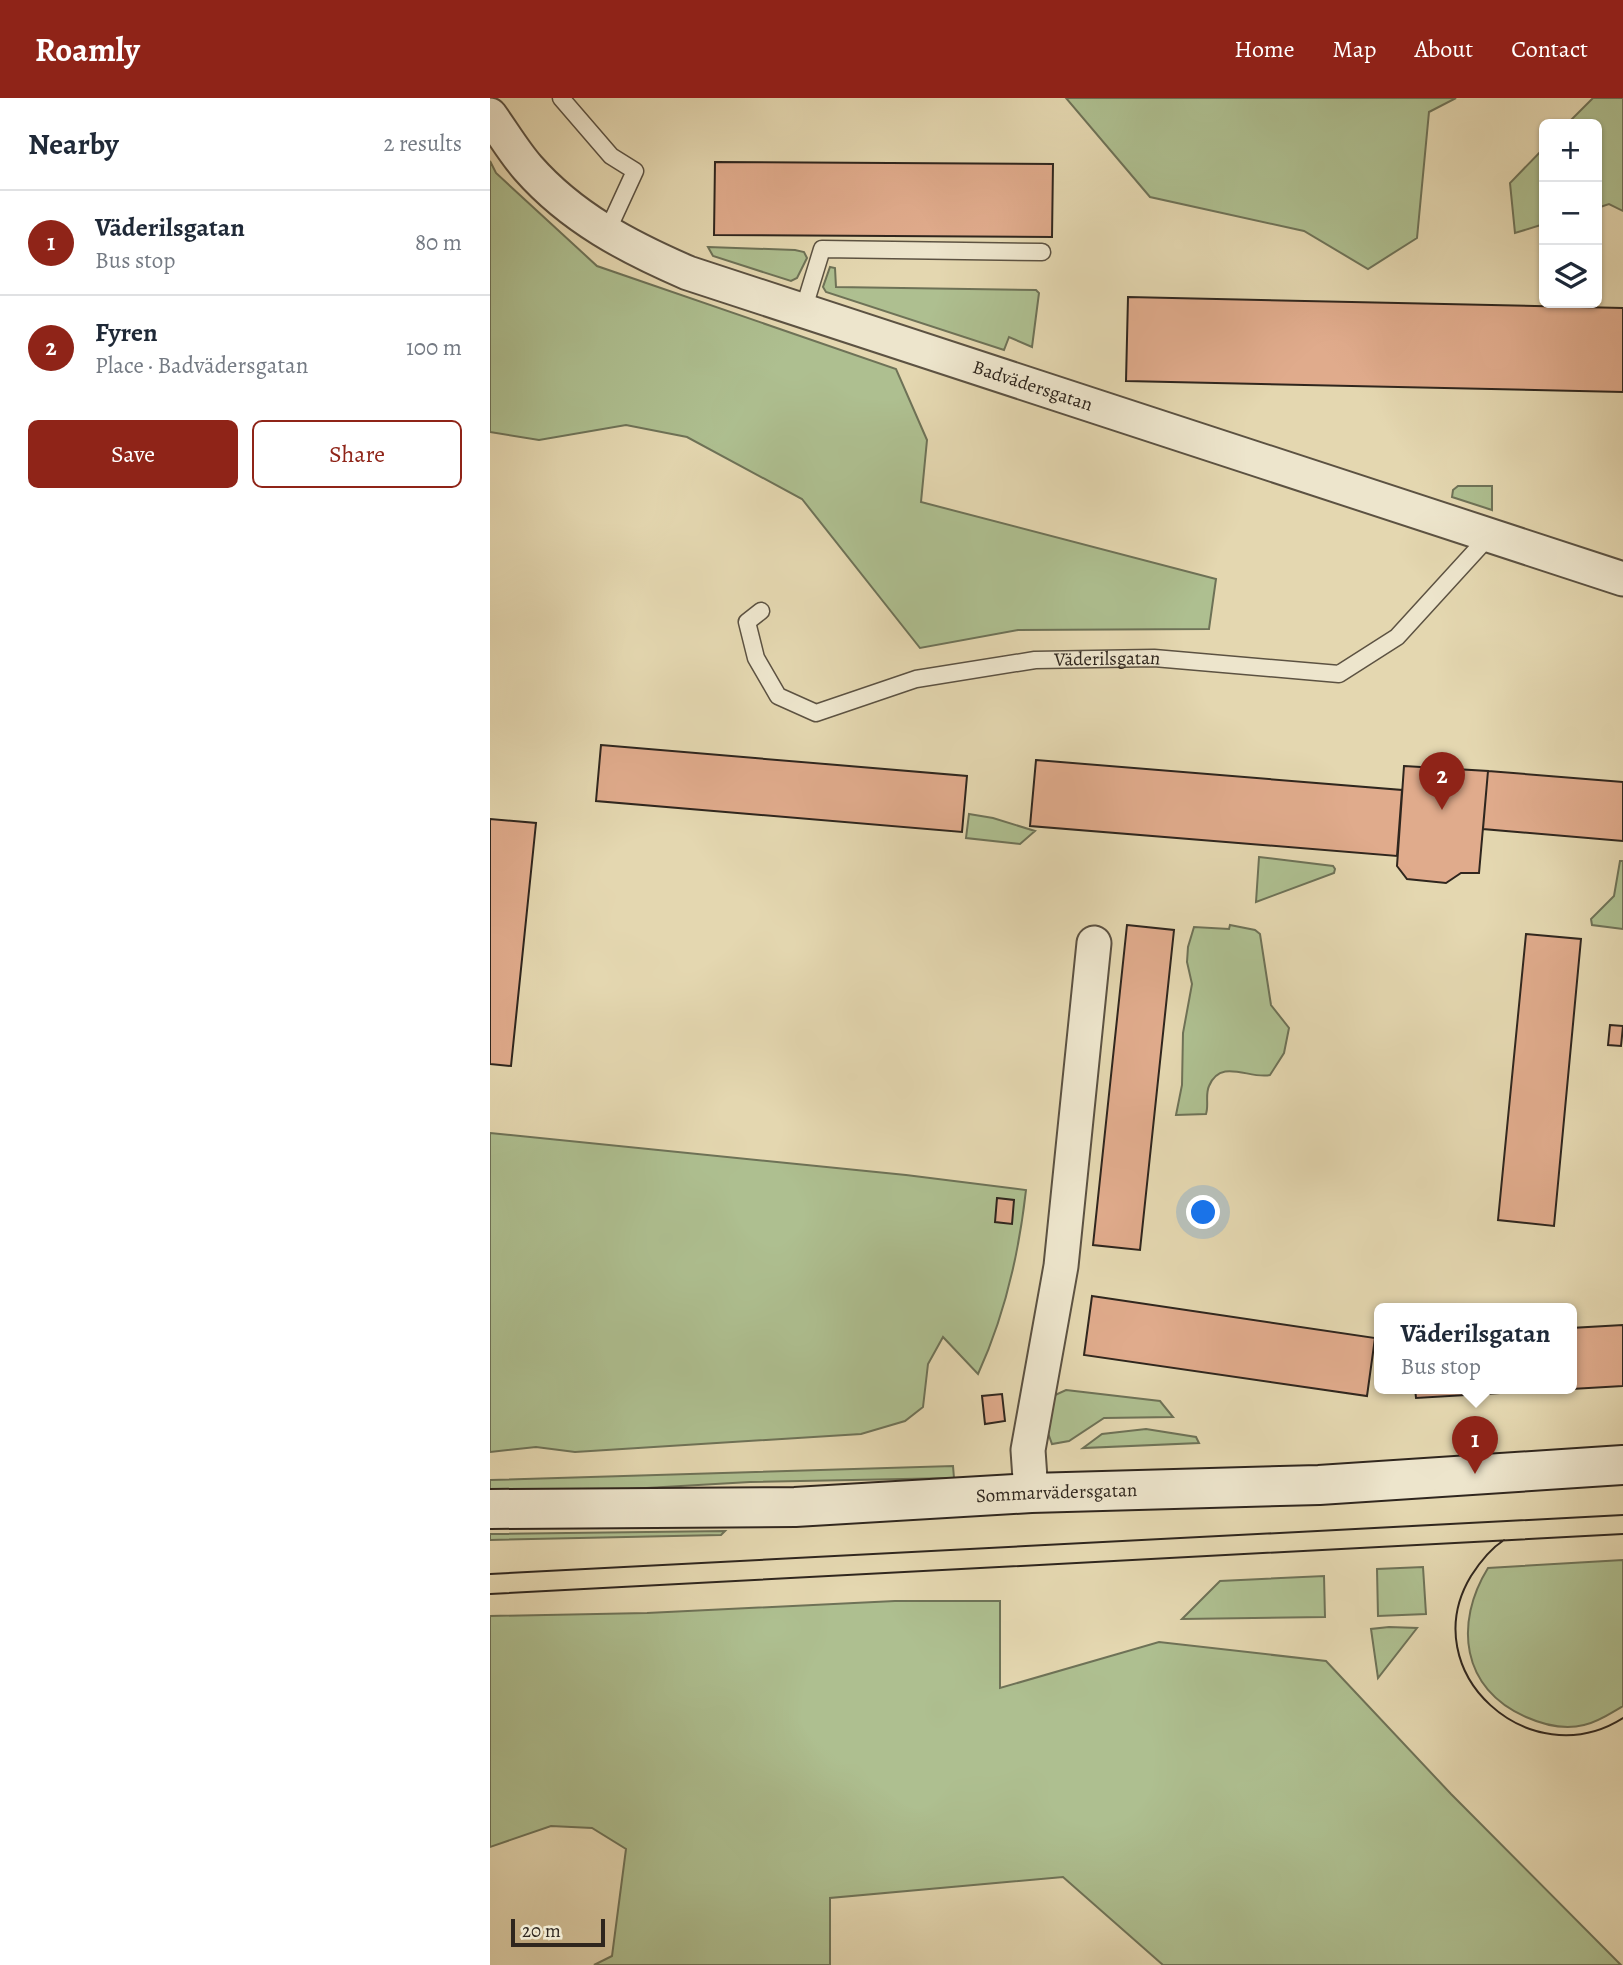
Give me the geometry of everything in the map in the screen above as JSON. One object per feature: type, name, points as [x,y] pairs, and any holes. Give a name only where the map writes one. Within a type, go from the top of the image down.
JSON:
[{"type":"street","name":"Badvädersgatan","points":[[490,115],[528,167],[566,205],[606,234],[688,274],[1623,579]]},
{"type":"street","points":[[1031,1493],[1028,1450],[1061,1266],[1094,943]]},
{"type":"street","name":"Sommarvädersgatan","points":[[490,1509],[795,1507],[1031,1493],[1319,1485],[1623,1465]]},
{"type":"lane","points":[[561,98],[611,156],[635,171],[606,234]]},
{"type":"lane","points":[[803,311],[822,248],[1042,253]]},
{"type":"lane","name":"Väderilsgatan","points":[[761,611],[747,622],[756,659],[778,696],[816,713],[916,679],[1035,660],[1154,658],[1339,674],[1397,637],[1490,534]]},
{"type":"green space","points":[[1066,98],[1456,98],[1429,112],[1417,238],[1368,269],[1304,231],[1150,197]]},
{"type":"green space","points":[[1593,98],[1623,98],[1623,211],[1609,204],[1602,206],[1602,119],[1572,119]]},
{"type":"green space","points":[[1539,153],[1539,226],[1515,233],[1510,183]]},
{"type":"green space","points":[[490,161],[496,173],[597,266],[896,369],[927,440],[921,502],[1216,579],[1209,629],[1018,630],[920,648],[802,499],[687,437],[626,425],[539,440],[490,432]]},
{"type":"green space","points":[[708,247],[795,250],[804,252],[807,258],[797,278],[791,281],[713,256]]},
{"type":"green space","points":[[830,267],[835,268],[836,287],[1036,290],[1039,293],[1032,347],[1009,337],[1004,350],[826,292],[823,287]]},
{"type":"green space","points":[[1458,486],[1492,486],[1492,510],[1452,497],[1453,490]]},
{"type":"green space","points":[[969,814],[993,818],[1035,831],[1020,844],[966,838]]},
{"type":"green space","points":[[1259,857],[1333,866],[1335,869],[1334,873],[1256,902]]},
{"type":"green space","points":[[1620,861],[1623,861],[1623,929],[1592,925],[1591,919],[1614,896]]},
{"type":"green space","points":[[1230,925],[1255,930],[1260,934],[1271,1005],[1289,1028],[1284,1053],[1270,1075],[1228,1071],[1214,1077],[1207,1093],[1206,1114],[1176,1115],[1182,1085],[1183,1033],[1192,984],[1187,962],[1188,947],[1194,927],[1229,929]]},
{"type":"green space","points":[[490,1133],[906,1175],[1026,1190],[1010,1283],[988,1352],[978,1374],[943,1337],[928,1364],[923,1407],[905,1421],[861,1434],[575,1452],[536,1447],[490,1452]]},
{"type":"green space","points":[[1066,1390],[1160,1401],[1173,1417],[1104,1418],[1069,1441],[1052,1444],[1048,1433],[1053,1396]]},
{"type":"green space","points":[[1146,1429],[1196,1437],[1199,1443],[1083,1448],[1102,1434]]},
{"type":"green space","points":[[953,1466],[954,1478],[750,1482],[490,1497],[490,1480]]},
{"type":"green space","points":[[725,1531],[721,1535],[490,1540],[490,1534]]},
{"type":"green space","points":[[1623,1560],[1623,1706],[1589,1724],[1562,1727],[1526,1717],[1504,1705],[1488,1690],[1476,1672],[1470,1653],[1470,1611],[1488,1568]]},
{"type":"green space","points":[[1423,1567],[1426,1614],[1378,1616],[1377,1569]]},
{"type":"green space","points":[[1324,1576],[1325,1617],[1182,1619],[1220,1581]]},
{"type":"green space","points":[[895,1601],[1000,1601],[1000,1688],[1159,1642],[1326,1661],[1451,1794],[1621,1965],[1163,1965],[1063,1877],[830,1898],[830,1965],[594,1965],[612,1956],[626,1849],[592,1828],[551,1826],[490,1847],[490,1616],[647,1613]]},
{"type":"green space","points":[[1417,1628],[1378,1678],[1371,1629]]},
{"type":"building","points":[[715,162],[1053,164],[1052,237],[714,235]]},
{"type":"building","points":[[1128,297],[1623,308],[1623,392],[1126,381]]},
{"type":"building","points":[[601,745],[967,776],[962,832],[596,801]]},
{"type":"building","points":[[1036,760],[1402,790],[1397,856],[1030,826]]},
{"type":"building","points":[[1404,766],[1488,771],[1479,873],[1461,873],[1446,883],[1407,879],[1397,866]]},
{"type":"building","points":[[1488,771],[1623,782],[1623,841],[1483,829]]},
{"type":"building","points":[[490,819],[536,823],[511,1066],[490,1064]]},
{"type":"building","points":[[1127,925],[1174,930],[1140,1250],[1093,1245]]},
{"type":"building","points":[[1526,934],[1581,939],[1554,1226],[1498,1220]]},
{"type":"building","points":[[1610,1025],[1623,1026],[1621,1046],[1608,1045]]},
{"type":"building","points":[[997,1198],[1014,1200],[1012,1224],[995,1222]]},
{"type":"building","points":[[1092,1296],[1374,1338],[1367,1396],[1084,1355]]},
{"type":"building","points":[[1623,1325],[1623,1386],[1577,1389],[1577,1328]]},
{"type":"building","points":[[1002,1394],[1005,1421],[985,1424],[982,1396]]},
{"type":"building","points":[[1416,1394],[1485,1394],[1416,1398]]},
{"type":"tram line","points":[[490,1574],[1623,1515]]},
{"type":"tram line","points":[[490,1594],[1623,1534]]},
{"type":"tram line","points":[[1504,1540],[1494,1547],[1471,1576],[1457,1612],[1457,1647],[1469,1679],[1490,1705],[1519,1724],[1552,1734],[1587,1733],[1623,1718]]},
{"type":"place","name":"Fyren","points":[[1442,810]]},
{"type":"place","name":"Väderilsgatan","points":[[1475,1474]]}]
